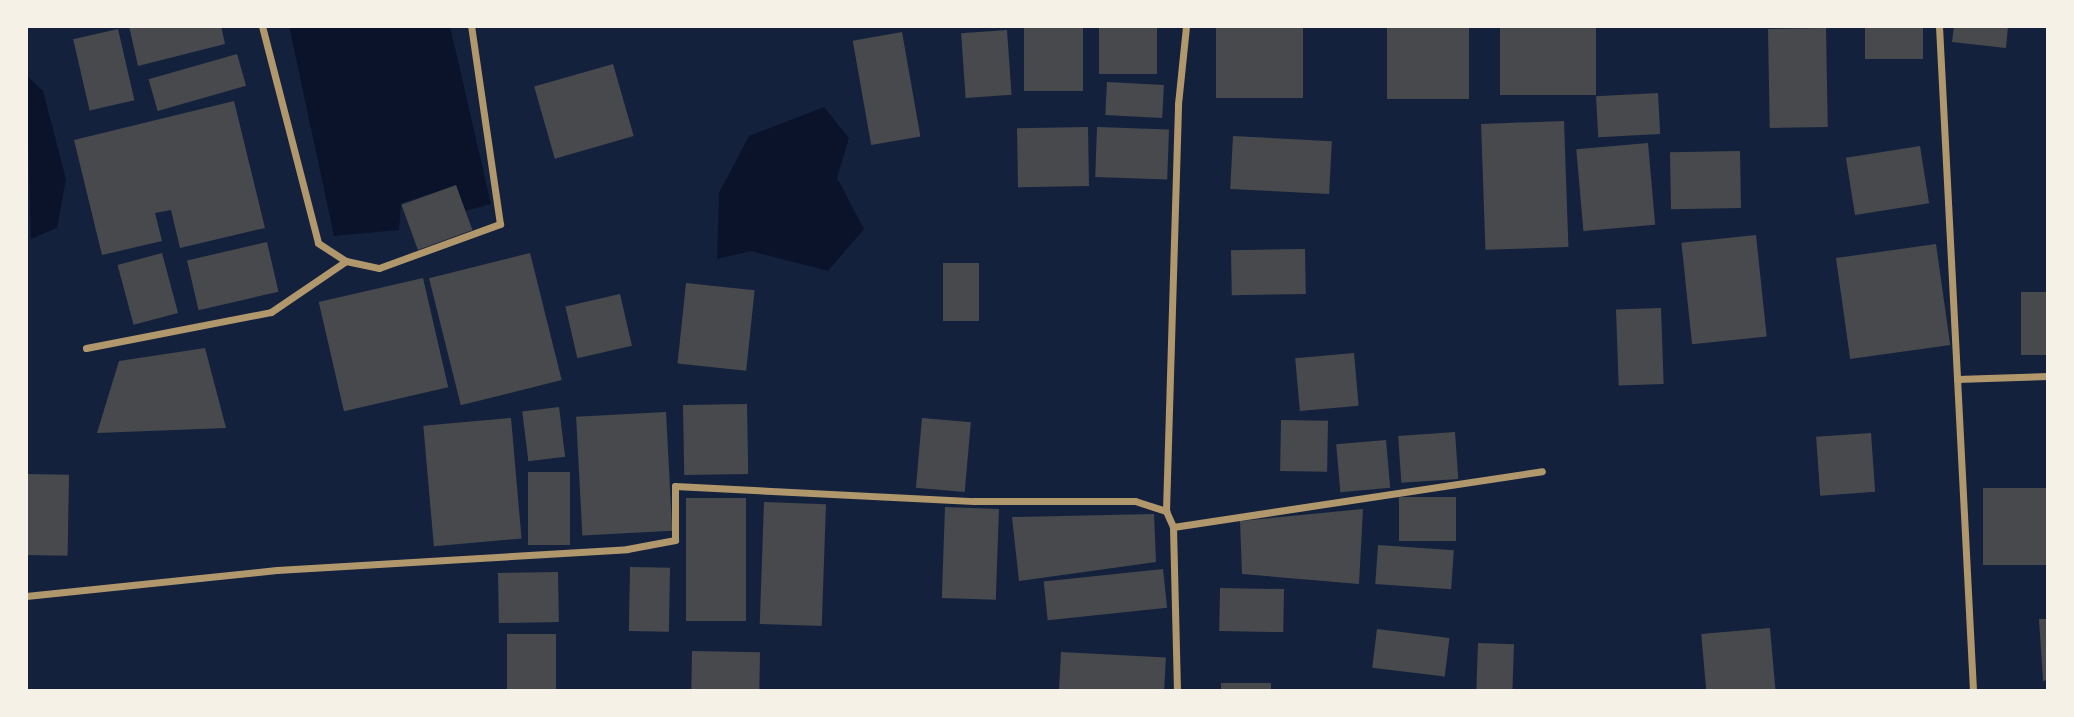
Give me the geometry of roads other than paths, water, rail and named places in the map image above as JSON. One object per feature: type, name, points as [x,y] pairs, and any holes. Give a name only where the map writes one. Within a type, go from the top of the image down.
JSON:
[{"type":"street","points":[[262,26],[318,243],[345,261],[379,268],[500,224],[471,26]]},
{"type":"street","points":[[1177,691],[1173,527],[1166,510],[1178,104],[1186,26]]},
{"type":"street","points":[[1939,26],[1973,691]]},
{"type":"street","points":[[86,348],[271,312],[345,261]]},
{"type":"street","points":[[1957,379],[2048,376]]},
{"type":"street","points":[[1173,527],[1542,471]]},
{"type":"street","points":[[26,596],[277,570],[627,549],[675,540],[675,486],[974,501],[1135,501],[1166,510]]},
{"type":"water","points":[[289,26],[450,26],[491,204],[465,211],[456,186],[401,203],[399,230],[334,236]]},
{"type":"water","points":[[26,75],[43,91],[66,179],[57,228],[31,239]]},
{"type":"water","points":[[824,107],[849,138],[837,178],[864,229],[828,271],[751,251],[717,259],[719,193],[749,136]]}]
